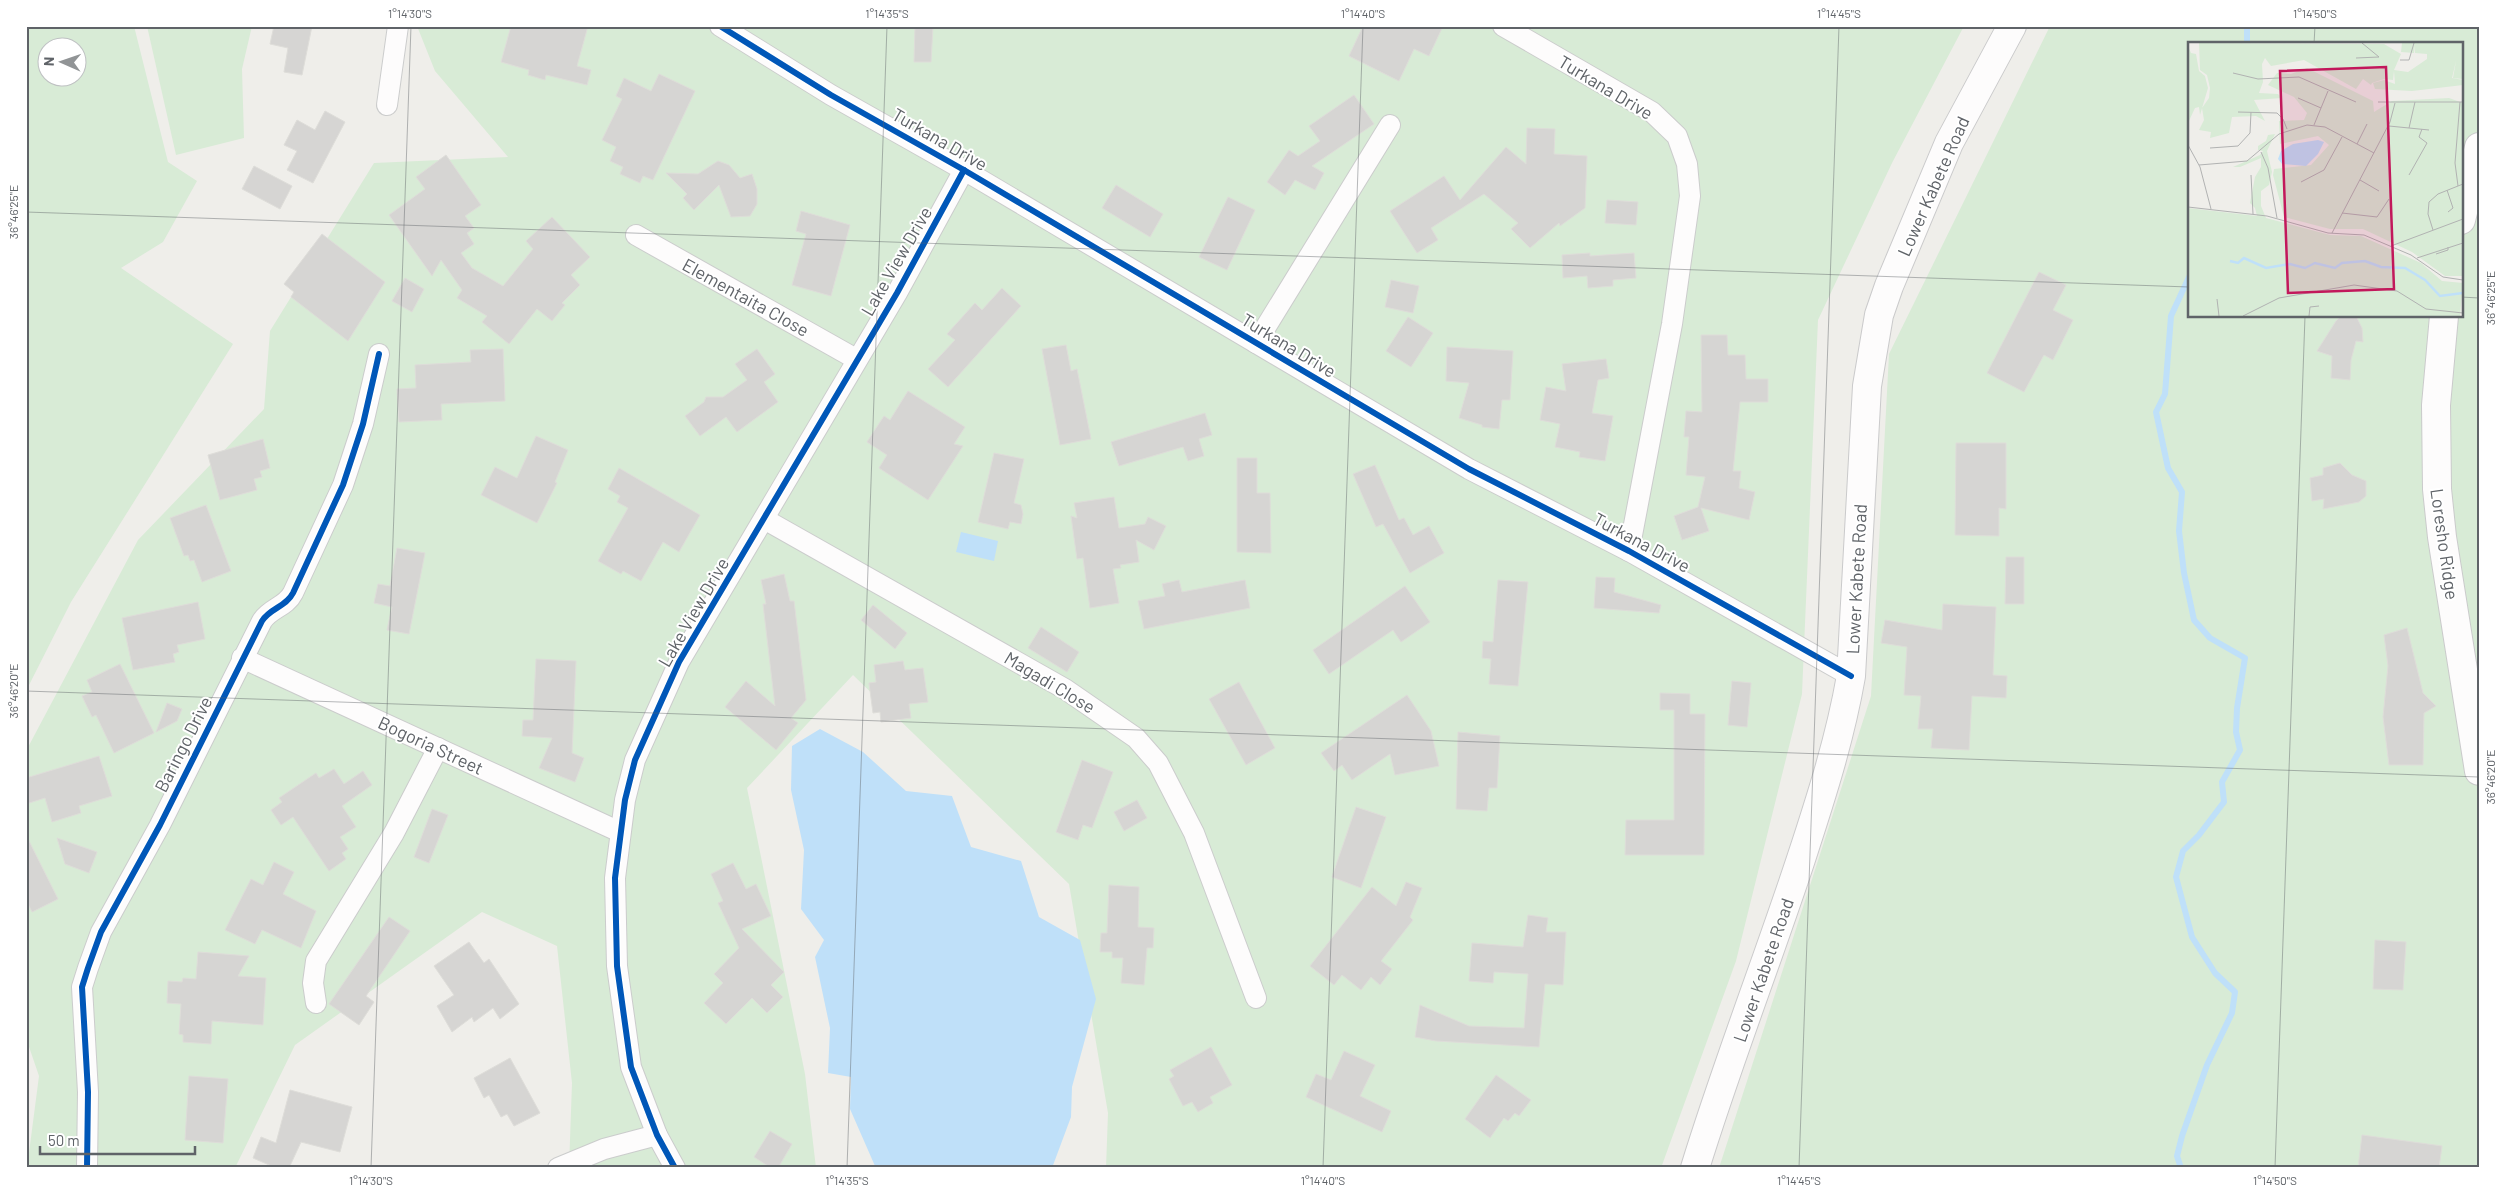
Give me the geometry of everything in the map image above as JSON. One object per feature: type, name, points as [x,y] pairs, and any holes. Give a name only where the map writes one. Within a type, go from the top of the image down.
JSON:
[{"type":"main road","name":"Lower Kabete Road","points":[[1695,1168],[1829,774],[1844,715],[1851,676],[1867,386],[1879,315],[1889,286],[1949,142],[2012,26]]},
{"type":"main road","points":[[2462,216],[2479,147]]},
{"type":"main road","name":"Loresho Ridge","points":[[2444,318],[2438,379],[2435,451],[2437,489],[2442,537],[2479,771]]},
{"type":"street","points":[[387,105],[398,26]]},
{"type":"street","name":"Turkana Drive","points":[[720,26],[831,95],[964,170],[1468,469],[1629,551],[1851,676]]},
{"type":"street","name":"Turkana Drive","points":[[1503,26],[1652,112],[1677,136],[1687,164],[1690,196],[1672,324],[1629,551]]},
{"type":"street","points":[[1256,343],[1390,125]]},
{"type":"street","name":"Lake View Drive","points":[[676,1168],[658,1135],[631,1067],[617,966],[615,878],[625,800],[635,760],[679,662],[856,359],[897,294],[964,170]]},
{"type":"street","name":"Elementaita Close","points":[[636,235],[856,359]]},
{"type":"street","name":"Baringo Drive","points":[[87,1168],[88,1092],[82,987],[101,932],[160,825],[242,658],[266,616],[289,600],[343,485],[365,416],[379,354]]},
{"type":"street","name":"Magadi Close","points":[[764,519],[1065,689],[1136,738],[1158,763],[1194,834],[1256,998]]},
{"type":"street","name":"Bogoria Street","points":[[242,658],[620,832]]},
{"type":"street","points":[[316,1003],[313,983],[316,960],[394,833],[438,748]]},
{"type":"street","points":[[558,1168],[604,1149],[658,1135]]},
{"type":"green space","points":[[26,26],[134,26],[168,162],[197,181],[163,242],[121,268],[233,344],[71,602],[26,691]]},
{"type":"green space","points":[[147,26],[252,26],[242,69],[244,138],[176,155]]},
{"type":"green space","points":[[417,26],[1964,26],[1892,163],[1818,320],[1802,694],[1736,961],[1661,1168],[1106,1168],[1108,1113],[1069,884],[853,675],[747,788],[805,1074],[816,1168],[569,1168],[572,1083],[557,946],[482,912],[295,1045],[235,1168],[27,1168],[39,1076],[26,1038],[26,751],[138,540],[264,409],[270,331],[374,163],[508,157],[435,71]]},
{"type":"green space","points":[[2050,26],[2479,26],[2479,1168],[1719,1168],[1871,696],[1889,354]]},
{"type":"water","points":[[961,532],[998,541],[994,561],[956,552]]},
{"type":"water","points":[[820,729],[863,752],[906,791],[952,796],[971,847],[1021,861],[1039,917],[1080,940],[1096,999],[1072,1087],[1071,1117],[1052,1168],[875,1166],[850,1109],[851,1077],[828,1073],[830,1028],[815,957],[824,940],[801,909],[804,850],[791,790],[792,746]]},
{"type":"building","points":[[274,26],[312,26],[302,75],[284,72],[288,48],[270,44]]},
{"type":"building","points":[[511,26],[588,26],[577,66],[591,70],[587,85],[546,75],[545,80],[528,75],[529,70],[501,62]]},
{"type":"building","points":[[915,26],[933,26],[931,62],[914,62]]},
{"type":"building","points":[[1363,26],[1443,26],[1429,56],[1414,49],[1399,81],[1349,56]]},
{"type":"building","points":[[659,74],[695,91],[653,180],[643,176],[640,183],[620,174],[623,167],[610,161],[616,147],[602,140],[622,99],[616,96],[624,78],[651,91]]},
{"type":"building","points":[[1354,95],[1374,124],[1312,166],[1324,173],[1315,190],[1295,180],[1285,195],[1267,182],[1289,150],[1298,156],[1320,141],[1309,126]]},
{"type":"building","points":[[325,111],[345,122],[313,183],[287,170],[297,151],[284,145],[297,120],[315,130]]},
{"type":"building","points":[[1527,128],[1555,129],[1554,154],[1587,156],[1585,208],[1560,226],[1559,223],[1530,248],[1511,229],[1518,223],[1484,194],[1431,228],[1438,240],[1417,253],[1390,211],[1444,176],[1460,200],[1506,147],[1526,164]]},
{"type":"building","points":[[446,155],[481,205],[465,216],[474,228],[467,233],[474,244],[461,253],[472,268],[503,286],[533,249],[526,241],[552,217],[590,257],[571,275],[580,285],[562,303],[565,305],[552,321],[537,309],[509,344],[482,322],[487,316],[457,298],[462,290],[441,260],[432,276],[389,215],[425,189],[416,177]]},
{"type":"building","points":[[718,161],[729,165],[740,178],[752,174],[757,189],[757,204],[750,216],[731,217],[719,185],[694,210],[683,198],[687,194],[666,173],[698,174]]},
{"type":"building","points":[[254,166],[292,186],[280,209],[242,189]]},
{"type":"building","points":[[1116,185],[1163,214],[1150,237],[1102,208]]},
{"type":"building","points":[[1228,197],[1255,210],[1227,270],[1199,257]]},
{"type":"building","points":[[1607,200],[1638,202],[1636,225],[1605,223]]},
{"type":"building","points":[[801,211],[850,225],[831,296],[792,285],[806,234],[796,231]]},
{"type":"building","points":[[322,234],[385,282],[348,341],[291,297],[294,292],[284,284]]},
{"type":"building","points":[[1590,253],[1590,256],[1634,253],[1636,278],[1613,280],[1613,286],[1588,288],[1587,276],[1563,278],[1562,255]]},
{"type":"building","points":[[2039,272],[2066,285],[2053,310],[2073,320],[2053,360],[2044,355],[2024,392],[1987,373]]},
{"type":"building","points":[[405,278],[424,289],[412,312],[392,301]]},
{"type":"building","points":[[1391,280],[1419,286],[1413,313],[1385,307]]},
{"type":"building","points":[[1002,288],[1021,306],[948,387],[928,369],[955,340],[947,334],[975,303],[982,310]]},
{"type":"building","points":[[1408,317],[1433,333],[1411,367],[1386,351]]},
{"type":"building","points":[[2339,318],[2357,318],[2362,328],[2363,342],[2356,341],[2351,360],[2350,380],[2331,378],[2332,356],[2317,351]]},
{"type":"building","points":[[1701,335],[1727,335],[1728,355],[1745,355],[1746,379],[1768,379],[1768,402],[1740,402],[1733,471],[1741,471],[1739,488],[1755,492],[1749,520],[1701,508],[1709,531],[1682,540],[1674,516],[1698,507],[1705,477],[1686,475],[1689,437],[1684,437],[1686,411],[1702,412]]},
{"type":"building","points":[[1066,345],[1071,371],[1077,369],[1091,439],[1060,445],[1042,349]]},
{"type":"building","points":[[1447,347],[1513,351],[1510,400],[1502,400],[1499,429],[1482,427],[1482,425],[1459,418],[1469,383],[1446,381]]},
{"type":"building","points":[[503,349],[505,401],[441,404],[442,420],[399,422],[397,389],[416,388],[415,365],[471,362],[470,350]]},
{"type":"building","points":[[757,349],[775,374],[764,382],[778,402],[737,432],[726,417],[700,436],[685,416],[704,402],[706,397],[723,397],[747,380],[735,364]]},
{"type":"building","points":[[1606,359],[1609,378],[1598,380],[1592,413],[1613,416],[1605,461],[1579,457],[1580,452],[1555,447],[1560,424],[1540,420],[1546,387],[1566,391],[1562,364]]},
{"type":"building","points":[[908,391],[965,427],[954,444],[963,446],[928,500],[879,468],[887,455],[867,442],[884,416],[890,420]]},
{"type":"building","points":[[1205,413],[1212,435],[1199,439],[1204,456],[1188,461],[1183,447],[1119,466],[1111,442]]},
{"type":"building","points":[[536,436],[568,450],[555,482],[557,483],[537,523],[481,495],[495,467],[517,478]]},
{"type":"building","points":[[263,439],[270,468],[260,471],[262,477],[254,479],[257,490],[220,500],[208,455]]},
{"type":"building","points":[[1956,443],[2006,443],[2006,509],[1999,508],[1999,536],[1955,535]]},
{"type":"building","points":[[994,453],[1024,459],[1014,503],[1021,505],[1023,514],[1021,524],[1010,522],[1008,529],[978,522]]},
{"type":"building","points":[[1237,458],[1257,458],[1257,493],[1270,493],[1271,553],[1237,552]]},
{"type":"building","points":[[2340,463],[2352,475],[2366,481],[2366,496],[2359,502],[2323,509],[2324,499],[2312,501],[2310,478],[2323,475],[2323,468]]},
{"type":"building","points":[[1375,465],[1399,520],[1404,518],[1413,535],[1429,526],[1444,553],[1410,573],[1383,524],[1376,527],[1353,474]]},
{"type":"building","points":[[619,468],[700,515],[679,552],[663,542],[641,581],[623,571],[621,574],[598,561],[628,508],[617,502],[620,496],[608,489]]},
{"type":"building","points":[[1114,497],[1119,528],[1145,524],[1148,517],[1166,526],[1154,550],[1136,540],[1139,562],[1120,565],[1121,568],[1113,569],[1119,603],[1090,608],[1083,558],[1077,559],[1071,516],[1077,518],[1074,503]]},
{"type":"building","points":[[206,505],[231,571],[202,582],[194,560],[190,561],[188,555],[184,556],[170,518]]},
{"type":"building","points":[[397,548],[425,553],[409,634],[387,630],[392,607],[374,603],[378,584],[390,586]]},
{"type":"building","points":[[2006,557],[2024,557],[2024,604],[2005,604]]},
{"type":"building","points":[[784,574],[790,601],[794,601],[806,700],[791,718],[798,723],[776,750],[725,707],[746,681],[775,706],[763,604],[766,604],[761,580]]},
{"type":"building","points":[[1596,577],[1615,578],[1614,592],[1661,605],[1659,613],[1594,608]]},
{"type":"building","points":[[1179,580],[1182,592],[1245,580],[1250,608],[1144,629],[1138,601],[1165,596],[1162,584]]},
{"type":"building","points":[[1498,580],[1528,582],[1518,686],[1489,684],[1491,659],[1482,658],[1483,641],[1493,642]]},
{"type":"building","points":[[1405,586],[1430,622],[1401,642],[1393,630],[1329,674],[1313,650]]},
{"type":"building","points":[[198,602],[205,639],[177,645],[179,652],[173,654],[175,662],[133,670],[122,618]]},
{"type":"building","points":[[1943,604],[1996,607],[1993,675],[2007,676],[2006,698],[1972,696],[1969,750],[1931,748],[1933,729],[1918,729],[1921,696],[1904,695],[1907,647],[1881,643],[1885,620],[1942,630]]},
{"type":"building","points":[[873,605],[907,633],[895,649],[861,620]]},
{"type":"building","points":[[1041,627],[1079,652],[1067,672],[1028,648]]},
{"type":"building","points":[[2407,628],[2423,693],[2436,706],[2424,713],[2423,765],[2389,765],[2383,717],[2388,666],[2384,635]]},
{"type":"building","points":[[536,659],[576,661],[572,753],[584,758],[575,782],[539,768],[552,738],[522,736],[523,720],[533,720]]},
{"type":"building","points":[[903,661],[905,670],[923,668],[928,702],[909,704],[911,718],[881,722],[880,712],[873,713],[869,683],[876,682],[874,665]]},
{"type":"building","points":[[120,664],[154,733],[114,753],[96,715],[92,717],[82,696],[92,692],[87,680]]},
{"type":"building","points":[[1732,681],[1751,683],[1747,727],[1728,725]]},
{"type":"building","points":[[1239,682],[1275,748],[1246,765],[1209,699]]},
{"type":"building","points":[[1660,693],[1690,694],[1690,714],[1705,714],[1704,855],[1625,855],[1626,820],[1674,820],[1674,710],[1660,710]]},
{"type":"building","points":[[1407,695],[1431,731],[1439,766],[1395,775],[1390,754],[1352,780],[1342,765],[1334,771],[1321,753]]},
{"type":"building","points":[[167,703],[182,709],[177,721],[156,732]]},
{"type":"building","points":[[1458,732],[1500,736],[1497,788],[1489,788],[1487,811],[1456,809]]},
{"type":"building","points":[[99,756],[112,796],[79,806],[81,813],[52,822],[45,798],[26,804],[26,778]]},
{"type":"building","points":[[1082,760],[1113,772],[1092,828],[1083,825],[1078,840],[1056,832]]},
{"type":"building","points":[[334,769],[344,784],[363,771],[372,785],[342,806],[356,827],[340,837],[348,849],[342,853],[346,859],[329,871],[293,817],[281,825],[271,810],[282,802],[279,798],[316,773],[319,778]]},
{"type":"building","points":[[1137,800],[1147,818],[1124,831],[1114,812]]},
{"type":"building","points":[[1356,807],[1386,817],[1361,888],[1332,877]]},
{"type":"building","points":[[432,809],[448,815],[429,863],[414,857]]},
{"type":"building","points":[[26,835],[58,899],[32,912],[26,900]]},
{"type":"building","points":[[57,838],[97,852],[89,873],[65,864]]},
{"type":"building","points":[[274,862],[294,872],[283,894],[316,911],[301,948],[262,930],[255,944],[225,930],[251,879],[263,885]]},
{"type":"building","points":[[733,863],[746,889],[756,884],[771,916],[742,929],[784,972],[771,985],[783,997],[767,1013],[752,998],[726,1024],[704,1003],[723,983],[714,974],[739,948],[718,903],[723,901],[711,874]]},
{"type":"building","points":[[1406,882],[1422,888],[1410,917],[1413,920],[1381,961],[1392,969],[1380,985],[1371,977],[1361,990],[1342,975],[1334,985],[1310,966],[1372,887],[1396,906]]},
{"type":"building","points":[[1109,885],[1139,887],[1138,927],[1154,928],[1153,948],[1147,948],[1144,985],[1121,983],[1123,958],[1112,958],[1112,952],[1100,952],[1101,933],[1107,933]]},
{"type":"building","points":[[1528,915],[1548,918],[1546,932],[1566,932],[1563,985],[1545,984],[1539,1047],[1436,1041],[1415,1037],[1420,1005],[1469,1026],[1524,1028],[1528,974],[1494,972],[1493,983],[1469,981],[1472,943],[1523,947]]},
{"type":"building","points":[[389,917],[410,931],[366,996],[374,1002],[359,1025],[329,1004]]},
{"type":"building","points":[[2375,940],[2406,942],[2403,990],[2373,989]]},
{"type":"building","points":[[469,942],[484,963],[489,959],[519,1004],[500,1019],[493,1008],[474,1022],[472,1017],[452,1032],[437,1006],[454,995],[434,966]]},
{"type":"building","points":[[198,952],[249,956],[238,976],[266,978],[263,1025],[212,1021],[211,1044],[183,1042],[183,1035],[179,1034],[181,1004],[167,1003],[168,981],[182,982],[183,978],[196,979]]},
{"type":"building","points":[[1211,1047],[1232,1085],[1210,1097],[1213,1103],[1198,1112],[1192,1102],[1183,1106],[1169,1079],[1174,1076],[1170,1070]]},
{"type":"building","points":[[1344,1051],[1375,1065],[1360,1096],[1391,1111],[1382,1132],[1306,1097],[1316,1074],[1331,1080]]},
{"type":"building","points":[[510,1058],[540,1113],[514,1126],[507,1114],[501,1117],[489,1095],[484,1098],[474,1078]]},
{"type":"building","points":[[1496,1075],[1531,1100],[1519,1116],[1515,1113],[1508,1121],[1504,1118],[1490,1138],[1465,1119]]},
{"type":"building","points":[[189,1076],[228,1079],[223,1143],[185,1140]]},
{"type":"building","points":[[290,1090],[352,1107],[340,1152],[301,1142],[289,1168],[276,1168],[253,1158],[261,1137],[276,1143]]},
{"type":"building","points":[[770,1131],[792,1144],[778,1168],[771,1168],[754,1157]]},
{"type":"building","points":[[2362,1135],[2442,1146],[2439,1168],[2358,1168]]},
{"type":"waterway","points":[[2247,26],[2247,42]]},
{"type":"waterway","points":[[2181,1168],[2177,1156],[2182,1136],[2207,1065],[2232,1013],[2235,992],[2215,973],[2192,937],[2176,877],[2183,851],[2199,835],[2224,802],[2222,782],[2240,750],[2236,732],[2237,708],[2245,658],[2210,638],[2194,620],[2184,573],[2179,531],[2182,492],[2168,468],[2156,412],[2165,394],[2171,316],[2188,279]]},
{"type":"cycle path","points":[[720,26],[831,95],[964,170],[1469,469],[1629,551],[1851,676]]},
{"type":"cycle path","points":[[675,1168],[657,1135],[631,1067],[617,966],[615,878],[625,800],[635,760],[679,662],[897,293],[964,170]]},
{"type":"cycle path","points":[[87,1168],[88,1092],[82,987],[88,968],[101,932],[160,825],[262,621],[269,613],[290,598],[293,593],[343,485],[363,424],[379,354]]}]
